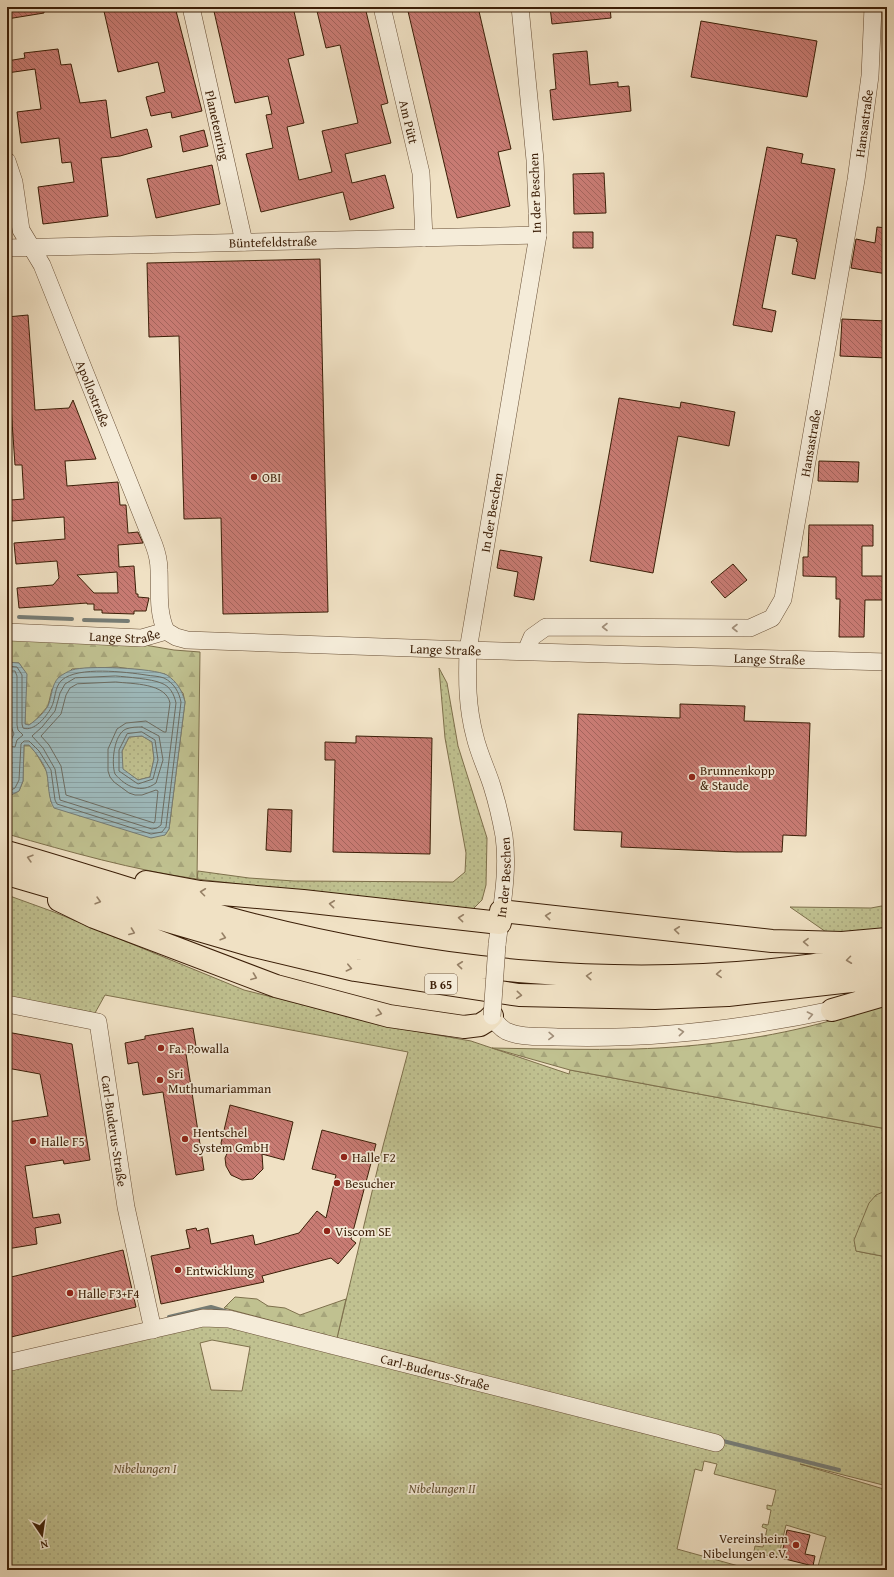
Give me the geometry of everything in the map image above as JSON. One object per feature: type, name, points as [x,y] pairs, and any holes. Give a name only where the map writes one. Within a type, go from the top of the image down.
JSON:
[{"type":"highway","name":"B 65","points":[[7,852],[194,909],[254,925],[387,955],[458,965],[525,972],[601,977],[657,977],[772,970],[887,954]]},
{"type":"highway","points":[[53,865],[200,892],[772,941],[842,943],[887,939]]},
{"type":"highway","points":[[7,875],[94,917],[276,986],[389,1016],[446,1025],[464,1027],[480,1025],[492,1016]]},
{"type":"highway","name":"B 65","points":[[7,875],[250,945],[347,968],[519,995],[640,998],[728,995],[860,980],[887,974]]},
{"type":"highway","points":[[832,1010],[887,994]]},
{"type":"street","name":"Planetenring","points":[[191,7],[244,242]]},
{"type":"street","name":"Am Pütt","points":[[382,7],[421,173],[424,238]]},
{"type":"street","name":"In der Beschen","points":[[492,1016],[505,859],[504,837],[492,786],[475,738],[470,713],[467,689],[468,650],[538,235],[535,160],[520,7]]},
{"type":"street","name":"Hansastraße","points":[[526,651],[532,637],[546,627],[750,628],[772,618],[783,599],[856,180],[870,76],[873,7]]},
{"type":"street","name":"Apollostraße","points":[[7,161],[14,182],[21,230],[42,265],[154,545],[159,570],[159,609],[166,631]]},
{"type":"street","name":"Büntefeldstraße","points":[[7,248],[538,235]]},
{"type":"street","name":"Lange Straße","points":[[7,632],[142,638],[166,631],[176,637],[187,640],[887,662]]},
{"type":"street","name":"Carl-Buderus-Straße","points":[[7,1004],[98,1022],[126,1207],[153,1330]]},
{"type":"street","points":[[492,1016],[498,1026],[516,1034],[567,1037],[633,1036],[781,1021],[832,1010]]},
{"type":"street","name":"Carl-Buderus-Straße","points":[[7,1363],[203,1318],[229,1319],[716,1443]]},
{"type":"green space","points":[[7,639],[133,643],[174,650],[200,652],[197,879],[125,866],[7,834],[7,797],[19,791],[23,781],[24,745],[29,745],[36,753],[47,772],[51,802],[165,835],[169,829],[185,702],[183,693],[165,674],[117,667],[72,669],[52,689],[48,706],[35,721],[29,725],[25,725],[26,674],[19,663],[7,662]]},
{"type":"green space","points":[[439,668],[447,683],[458,746],[487,838],[486,885],[482,900],[472,910],[444,909],[197,879],[198,871],[249,878],[294,881],[453,882],[465,872],[466,853],[445,738]]},
{"type":"green space","points":[[142,736],[152,741],[154,759],[150,777],[138,780],[122,769],[122,751],[129,737]]},
{"type":"green space","points":[[7,895],[54,912],[244,990],[392,1027],[471,1041],[569,1074],[570,1070],[887,1129],[887,1192],[883,1192],[856,1251],[887,1257],[887,1486],[800,1464],[887,1490],[887,1570],[817,1570],[826,1537],[786,1525],[778,1559],[754,1551],[755,1546],[763,1547],[767,1529],[762,1527],[763,1524],[768,1525],[771,1510],[767,1509],[767,1505],[772,1506],[776,1490],[714,1474],[717,1464],[704,1461],[702,1471],[695,1469],[677,1549],[753,1570],[7,1570],[7,1363],[202,1320],[432,1371],[435,1362],[337,1338],[383,1146],[408,1052],[105,995],[95,1013],[7,996]],"holes":[[[212,1340],[250,1347],[242,1391],[211,1390],[200,1343]]]},
{"type":"green space","points":[[887,905],[887,938],[842,943],[790,907],[871,908]]},
{"type":"green space","points":[[887,999],[887,1129],[570,1070],[492,1048],[635,1049],[710,1044],[760,1037],[833,1020]]},
{"type":"green space","points":[[887,1192],[887,1257],[856,1251],[854,1240],[869,1203],[876,1195]]},
{"type":"green space","points":[[235,1297],[257,1299],[268,1306],[285,1308],[300,1315],[346,1299],[337,1338],[224,1308]]},
{"type":"water","points":[[7,662],[19,663],[27,674],[25,724],[29,725],[39,717],[48,706],[56,680],[65,673],[80,668],[135,669],[167,675],[174,680],[181,690],[184,698],[185,702],[169,829],[165,835],[151,838],[54,808],[50,796],[46,770],[40,759],[29,745],[24,745],[23,781],[19,791],[7,797],[7,767],[12,764],[10,756],[7,755]],"holes":[[[142,736],[152,742],[154,759],[150,777],[138,780],[123,769],[122,751],[129,737]]]},
{"type":"building","points":[[7,7],[44,7],[44,13],[7,19]]},
{"type":"building","points":[[103,7],[175,7],[202,111],[172,118],[171,112],[151,116],[146,97],[165,92],[158,62],[118,72]]},
{"type":"building","points":[[213,7],[293,7],[304,55],[288,59],[304,123],[287,127],[299,180],[332,172],[322,131],[358,123],[340,45],[326,48],[316,7],[365,7],[388,103],[381,105],[391,143],[345,154],[352,183],[385,175],[394,208],[350,220],[343,192],[261,212],[246,154],[273,148],[266,115],[272,114],[268,96],[235,103]]},
{"type":"building","points":[[407,7],[478,7],[511,149],[498,152],[510,206],[457,218]]},
{"type":"building","points":[[550,7],[610,7],[611,18],[552,24]]},
{"type":"building","points":[[701,21],[817,41],[807,97],[691,77]]},
{"type":"building","points":[[58,49],[61,65],[71,64],[80,103],[106,100],[111,138],[147,129],[152,147],[120,156],[101,158],[108,216],[43,224],[38,187],[74,182],[71,162],[62,163],[59,138],[21,143],[17,112],[41,109],[35,69],[7,73],[7,61],[25,58],[24,53]]},
{"type":"building","points":[[587,51],[590,85],[618,82],[618,87],[629,86],[631,111],[553,120],[550,90],[556,89],[553,54]]},
{"type":"building","points":[[204,130],[208,146],[183,152],[180,136]]},
{"type":"building","points":[[767,147],[803,154],[801,163],[835,169],[815,279],[792,274],[798,242],[796,241],[797,239],[776,235],[762,308],[776,311],[772,332],[733,325]]},
{"type":"building","points":[[212,165],[220,204],[156,218],[147,179]]},
{"type":"building","points":[[604,173],[606,213],[574,214],[573,174]]},
{"type":"building","points":[[877,227],[887,228],[887,274],[851,268],[856,239],[875,243]]},
{"type":"building","points":[[573,232],[593,232],[593,248],[573,248]]},
{"type":"building","name":"OBI","points":[[320,259],[328,612],[223,614],[221,518],[184,519],[179,336],[149,337],[147,263]]},
{"type":"building","points":[[28,315],[35,410],[69,408],[73,400],[96,459],[65,461],[67,486],[118,482],[120,505],[126,505],[128,533],[138,532],[143,543],[118,545],[119,567],[134,566],[136,594],[138,594],[138,597],[149,598],[146,611],[134,611],[134,614],[102,613],[102,610],[94,610],[94,604],[87,603],[19,608],[17,588],[53,585],[59,578],[57,561],[16,564],[14,543],[65,539],[64,517],[12,521],[11,500],[24,499],[22,465],[15,465],[7,349],[7,317]],"holes":[[[117,572],[118,593],[94,593],[77,575]]]},
{"type":"building","points":[[842,319],[887,321],[887,358],[840,356]]},
{"type":"building","points":[[619,398],[680,408],[681,402],[735,412],[729,446],[678,436],[653,573],[590,561]]},
{"type":"building","points":[[819,461],[859,462],[858,482],[818,481]]},
{"type":"building","points":[[809,525],[873,525],[873,546],[862,546],[862,576],[887,576],[887,600],[865,600],[864,637],[839,637],[840,599],[836,599],[836,577],[803,576],[803,557],[808,557]]},
{"type":"building","points":[[500,550],[542,557],[534,600],[514,596],[518,572],[497,568]]},
{"type":"building","points":[[733,564],[747,580],[725,598],[711,582]]},
{"type":"building","name":"Brunnenkopp & Staude","points":[[680,704],[745,706],[744,721],[810,723],[806,836],[783,835],[782,852],[736,852],[621,847],[622,832],[574,830],[578,714],[680,718]]},
{"type":"building","points":[[356,736],[432,738],[430,854],[333,852],[335,760],[325,760],[325,742],[356,743]]},
{"type":"building","points":[[268,809],[292,810],[291,852],[266,850]]},
{"type":"building","points":[[193,1028],[197,1052],[186,1054],[204,1170],[176,1175],[163,1092],[143,1095],[138,1062],[128,1064],[125,1043],[145,1039],[145,1036]]},
{"type":"building","points":[[7,1032],[72,1044],[90,1160],[64,1164],[63,1160],[25,1166],[33,1218],[59,1214],[61,1223],[35,1228],[37,1244],[7,1249],[7,1122],[48,1116],[40,1074],[7,1068]]},
{"type":"building","points":[[230,1105],[293,1122],[284,1160],[262,1154],[263,1169],[253,1179],[242,1180],[231,1175],[226,1166],[225,1158],[229,1149],[222,1147],[221,1143]]},
{"type":"building","points":[[322,1130],[376,1144],[351,1239],[356,1243],[338,1264],[331,1258],[262,1276],[264,1282],[161,1304],[151,1256],[190,1248],[186,1230],[196,1228],[197,1231],[208,1228],[211,1244],[253,1235],[255,1245],[299,1233],[317,1211],[326,1218],[336,1175],[312,1169]]},
{"type":"building","name":"Halle F3+F4","points":[[123,1250],[136,1307],[7,1338],[7,1278]]},
{"type":"building","name":"Vereinsheim Nibelungen e.V.","points":[[787,1530],[810,1535],[805,1554],[815,1556],[813,1566],[781,1558]]},
{"type":"waterway","points":[[19,617],[72,619]]},
{"type":"waterway","points":[[84,620],[128,621]]},
{"type":"waterway","points":[[169,1317],[211,1307],[228,1312]]},
{"type":"waterway","points":[[719,1440],[839,1470]]},
{"type":"place","name":"OBI","points":[[254,477]]},
{"type":"place","name":"Brunnenkopp & Staude","points":[[692,777]]},
{"type":"place","name":"Fa. Powalla","points":[[161,1048]]},
{"type":"place","name":"Sri Muthumariamman","points":[[160,1080]]},
{"type":"place","name":"Hentschel System GmbH","points":[[185,1139]]},
{"type":"place","name":"Halle F5","points":[[33,1141]]},
{"type":"place","name":"Halle F2","points":[[344,1157]]},
{"type":"place","name":"Besucher","points":[[337,1183]]},
{"type":"place","name":"Viscom SE","points":[[327,1231]]},
{"type":"place","name":"Entwicklung","points":[[178,1270]]},
{"type":"place","name":"Halle F3+F4","points":[[70,1293]]},
{"type":"place","name":"Vereinsheim Nibelungen e.V.","points":[[796,1545]]},
{"type":"park label","name":"Nibelungen I","points":[[145,1468]]},
{"type":"park label","name":"Nibelungen II","points":[[442,1488]]}]
